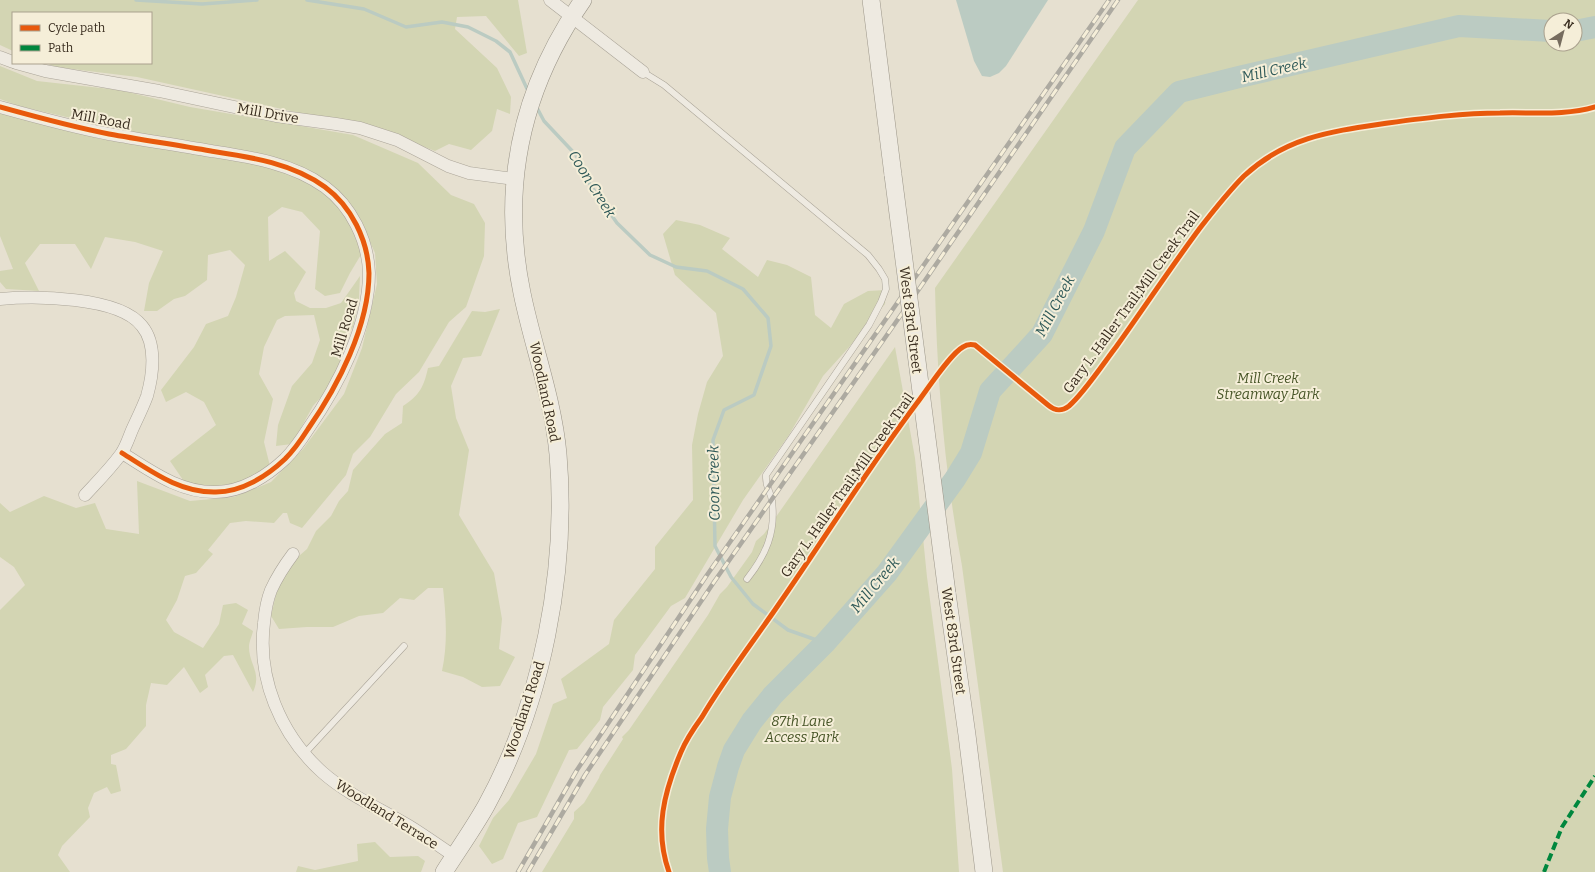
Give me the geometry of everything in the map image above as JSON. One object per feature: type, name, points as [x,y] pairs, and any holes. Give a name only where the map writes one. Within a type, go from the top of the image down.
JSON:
[{"type":"main road","name":"Woodland Road","points":[[444,872],[489,800],[506,764],[520,729],[532,690],[550,615],[557,561],[560,507],[556,439],[551,410],[522,293],[517,262],[514,217],[514,179],[519,149],[530,104],[547,60],[572,16],[583,0]]},
{"type":"main road","name":"West 83rd Street","points":[[871,0],[984,872]]},
{"type":"street","points":[[550,0],[643,72]]},
{"type":"street","points":[[0,57],[12,62]]},
{"type":"street","name":"Mill Drive","points":[[19,64],[45,72],[159,92],[276,116],[360,128],[396,140],[448,166],[469,172],[514,179]]},
{"type":"street","name":"Mill Road","points":[[0,107],[67,125],[108,134],[249,157],[291,169],[308,176],[326,187],[341,202],[354,219],[363,239],[368,260],[368,286],[356,339],[341,374],[320,413],[287,458],[271,472],[255,482],[236,489],[218,492],[197,492],[171,483],[122,453]]},
{"type":"street","points":[[0,298],[22,297],[67,299],[105,305],[133,317],[142,326],[149,340],[152,371],[146,398],[122,453],[85,495]]},
{"type":"street","name":"Woodland Terrace","points":[[293,554],[282,569],[270,591],[265,612],[262,640],[263,662],[267,685],[274,706],[287,728],[305,753],[322,772],[355,796],[414,829],[454,856]]},
{"type":"lane","points":[[643,72],[664,84],[868,255],[879,268],[885,279],[886,289],[870,325],[766,475],[766,483],[772,499],[774,517],[772,528],[764,556],[747,579]]},
{"type":"lane","points":[[305,753],[404,646]]},
{"type":"green space","points":[[0,0],[518,0],[527,53],[519,56],[486,16],[457,17],[455,29],[497,68],[511,97],[510,114],[497,109],[492,131],[471,150],[449,144],[435,151],[386,132],[137,77],[56,67],[48,64],[152,64],[152,12],[12,12],[12,51],[0,45]]},
{"type":"green space","name":"Mill Creek Streamway Park","points":[[1138,0],[1595,0],[1595,872],[1003,872],[962,566],[951,497],[943,427],[935,288]]},
{"type":"green space","points":[[0,66],[37,81],[119,90],[190,107],[353,135],[418,163],[451,195],[474,204],[485,223],[484,256],[466,307],[449,322],[419,372],[396,394],[370,437],[353,454],[346,475],[302,528],[290,523],[287,513],[283,513],[274,523],[246,521],[230,523],[208,550],[213,554],[196,573],[185,576],[177,600],[166,620],[174,632],[203,648],[219,624],[223,605],[236,603],[248,610],[242,624],[253,631],[249,647],[256,674],[253,692],[233,655],[224,656],[205,675],[208,687],[200,693],[184,667],[167,685],[151,683],[146,705],[146,726],[126,749],[111,755],[111,764],[116,765],[121,791],[111,794],[107,787],[94,793],[88,808],[90,817],[62,846],[58,855],[70,872],[0,872],[0,610],[25,585],[14,567],[0,557],[0,503],[10,512],[44,496],[76,508],[95,503],[106,529],[139,534],[137,481],[190,501],[234,497],[271,482],[303,449],[344,394],[362,348],[377,284],[375,253],[356,211],[325,181],[161,139],[19,106],[0,99]]},
{"type":"green space","points":[[0,109],[100,139],[268,165],[321,188],[340,206],[355,230],[362,253],[340,293],[325,296],[315,289],[320,231],[302,212],[282,207],[268,217],[269,261],[285,251],[306,272],[294,293],[296,301],[310,308],[326,308],[341,303],[360,276],[359,298],[353,327],[345,338],[340,362],[330,387],[313,406],[292,444],[276,446],[278,425],[292,386],[312,363],[320,340],[314,315],[285,316],[277,320],[264,347],[259,374],[273,399],[264,442],[270,466],[241,482],[202,489],[183,480],[170,461],[216,425],[204,402],[186,392],[166,402],[161,390],[194,347],[206,324],[228,316],[236,297],[245,265],[230,250],[208,255],[207,280],[185,296],[174,299],[157,311],[144,311],[149,283],[163,251],[135,242],[105,237],[91,269],[75,244],[40,244],[25,263],[39,291],[6,289],[0,282],[0,271],[13,269],[0,236]]},
{"type":"green space","points":[[676,220],[700,225],[730,238],[722,249],[758,277],[767,260],[787,265],[811,277],[815,315],[831,328],[844,304],[868,291],[886,290],[885,304],[823,376],[789,435],[743,500],[685,598],[671,606],[635,655],[633,670],[603,707],[600,720],[577,749],[569,750],[537,817],[518,823],[503,859],[492,864],[479,846],[493,818],[509,800],[536,754],[553,704],[567,698],[561,679],[609,644],[614,620],[655,569],[655,547],[693,500],[692,445],[698,414],[707,382],[723,356],[716,313],[675,275],[663,234]]},
{"type":"green space","points":[[500,309],[481,356],[463,358],[451,386],[456,418],[469,450],[459,515],[494,573],[502,619],[499,649],[515,657],[500,686],[482,687],[463,677],[442,671],[446,630],[443,588],[428,588],[414,600],[400,598],[383,613],[359,616],[333,627],[279,629],[271,616],[277,590],[292,562],[307,549],[316,531],[331,516],[339,501],[348,491],[353,470],[385,434],[402,423],[403,406],[414,398],[420,390],[425,380],[428,368],[439,366],[472,311],[485,312]]},
{"type":"green space","name":"87th Lane Access Park","points":[[895,347],[915,458],[927,577],[952,769],[959,872],[542,872],[574,819],[574,812],[584,803],[623,739],[622,737],[629,730],[708,615],[720,594],[727,587],[752,552],[756,541],[764,534]]},
{"type":"green space","points":[[375,842],[390,857],[418,856],[425,861],[421,872],[296,872],[298,866],[315,870],[358,861],[357,844]]},
{"type":"shaded area","points":[[956,0],[1048,0],[1006,66],[999,73],[990,77],[982,76],[974,61]]},
{"type":"waterway","name":"Coon Creek","points":[[136,0],[202,4],[257,0]]},
{"type":"waterway","name":"Coon Creek","points":[[307,0],[364,9],[406,27],[442,22],[468,27],[496,41],[510,52],[529,93]]},
{"type":"waterway","name":"Mill Creek","points":[[720,872],[717,829],[720,797],[734,750],[752,721],[773,695],[825,643],[887,573],[955,479],[971,453],[990,391],[1042,334],[1094,231],[1125,148],[1179,92],[1459,26],[1543,31]]},
{"type":"waterway","name":"Mill Creek","points":[[1583,29],[1595,27]]},
{"type":"waterway","name":"Coon Creek","points":[[536,106],[544,121],[576,155],[589,183],[617,223],[650,255],[676,267],[707,271],[743,289],[768,318],[771,346],[754,395],[724,410],[713,440],[715,546],[731,577],[753,604],[788,630],[825,643]]},
{"type":"railway","points":[[518,872],[577,770],[707,575],[1109,0]]},
{"type":"railway","points":[[528,872],[585,775],[714,582],[917,292],[1118,0]]},
{"type":"marked path","points":[[1544,872],[1562,827],[1595,776]]},
{"type":"cycle path","points":[[0,107],[54,122],[95,131],[270,162],[299,172],[325,187],[343,204],[361,236],[368,261],[369,273],[368,293],[358,334],[350,355],[330,394],[300,441],[285,459],[254,482],[235,489],[216,492],[190,489],[178,485],[155,474],[122,453]]},
{"type":"cycle path","name":"Gary L. Haller Trail;Mill Creek Trail","points":[[669,872],[662,841],[663,811],[675,767],[688,739],[720,688],[881,453],[939,373],[958,351],[966,345],[975,345],[1051,407],[1056,410],[1063,409],[1069,406],[1081,394],[1189,243],[1221,201],[1244,176],[1277,152],[1294,144],[1330,133],[1388,123],[1472,114],[1560,113],[1595,107]]}]
